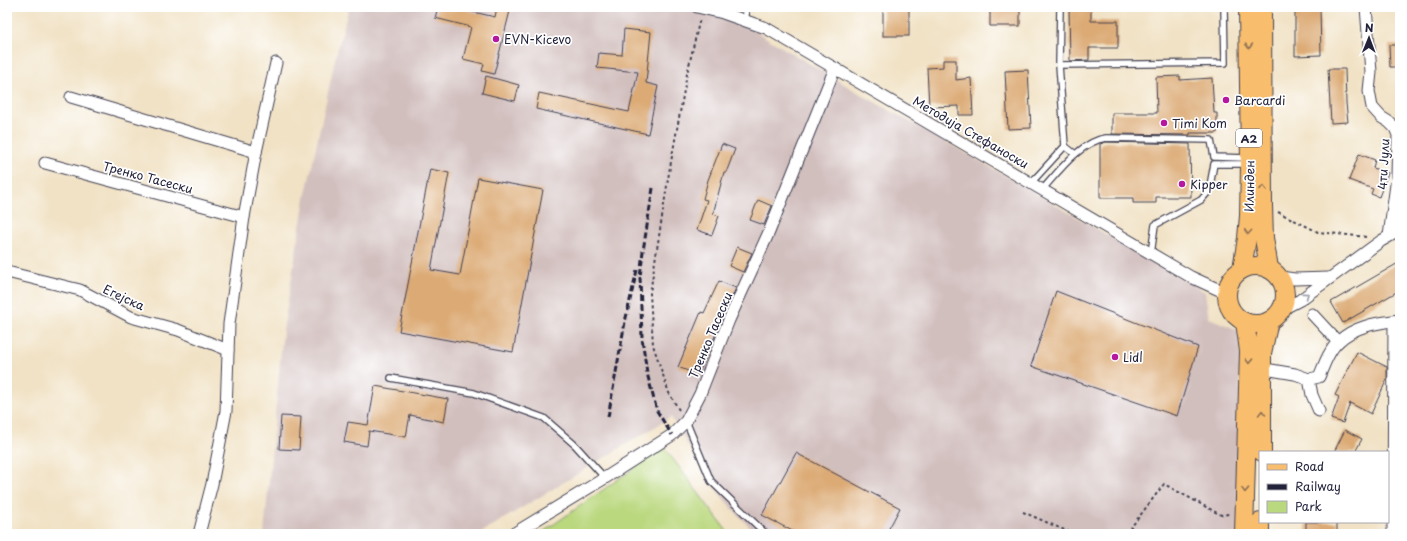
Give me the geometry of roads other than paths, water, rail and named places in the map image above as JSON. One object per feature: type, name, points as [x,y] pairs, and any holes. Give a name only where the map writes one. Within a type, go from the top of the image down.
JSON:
[{"type":"main road","name":"Илинден","points":[[1242,269],[1249,216],[1250,161],[1248,7]]},
{"type":"main road","name":"Илинден","points":[[1262,7],[1264,238],[1274,273],[1284,285],[1285,294],[1284,302],[1275,316],[1262,353],[1262,451]]},
{"type":"main road","points":[[1274,273],[1260,266],[1250,266],[1242,269],[1234,275],[1228,283],[1226,293],[1227,302],[1231,310],[1237,317],[1245,322],[1261,324],[1275,316]]},
{"type":"main road","points":[[1244,534],[1249,353],[1245,322]]},
{"type":"main road","points":[[1260,523],[1260,534]]},
{"type":"street","name":"4ти Јули","points":[[1366,7],[1370,72],[1369,91],[1372,107],[1389,122],[1398,134],[1397,177],[1385,239]]},
{"type":"street","name":"Методија Стефаноски","points":[[700,8],[723,13],[766,28],[1151,254],[1191,277],[1226,293]]},
{"type":"street","points":[[199,534],[212,484],[226,411],[229,324],[244,217],[256,152],[276,63]]},
{"type":"street","name":"Тренко Тасески","points":[[513,534],[672,435],[686,421],[700,394],[729,320],[769,232],[836,68]]},
{"type":"street","points":[[71,97],[256,152]]},
{"type":"street","name":"Тренко Тасески","points":[[45,163],[244,217]]},
{"type":"street","points":[[1275,316],[1400,230]]},
{"type":"street","name":"Егејска","points":[[7,272],[80,290],[131,317],[178,330],[228,350]]},
{"type":"street","points":[[1274,273],[1295,280],[1329,278]]},
{"type":"street","points":[[1312,314],[1338,342]]},
{"type":"street","points":[[1271,370],[1295,374],[1309,379],[1319,377],[1327,358],[1338,342],[1355,330],[1397,320],[1392,534]]},
{"type":"street","points":[[1309,379],[1312,395],[1319,412]]},
{"type":"lane","points":[[746,7],[746,20]]},
{"type":"lane","points":[[1031,183],[1065,146],[1059,66],[1060,7]]},
{"type":"lane","points":[[1059,66],[1225,63],[1224,7]]},
{"type":"lane","points":[[1042,190],[1075,154],[1097,139],[1211,140],[1214,164],[1210,191],[1201,200],[1155,225],[1151,254]]},
{"type":"lane","points":[[1065,146],[1075,154]]},
{"type":"lane","points":[[1214,157],[1250,161]]},
{"type":"lane","points":[[1214,164],[1250,161]]},
{"type":"lane","points":[[391,378],[474,393],[544,418],[575,445],[605,478]]},
{"type":"lane","points":[[686,421],[711,481],[766,534]]},
{"type":"railway","points":[[653,188],[640,277],[642,338],[647,373],[657,411],[672,435]]},
{"type":"railway","points":[[608,417],[625,322],[637,270]]},
{"type":"place","name":"EVN-Kicevo","points":[[496,39]]},
{"type":"place","name":"Barcardi","points":[[1226,100]]},
{"type":"place","name":"Timi Kom","points":[[1164,123]]},
{"type":"place","name":"Kipper","points":[[1182,184]]},
{"type":"place","name":"Lidl","points":[[1115,357]]}]
